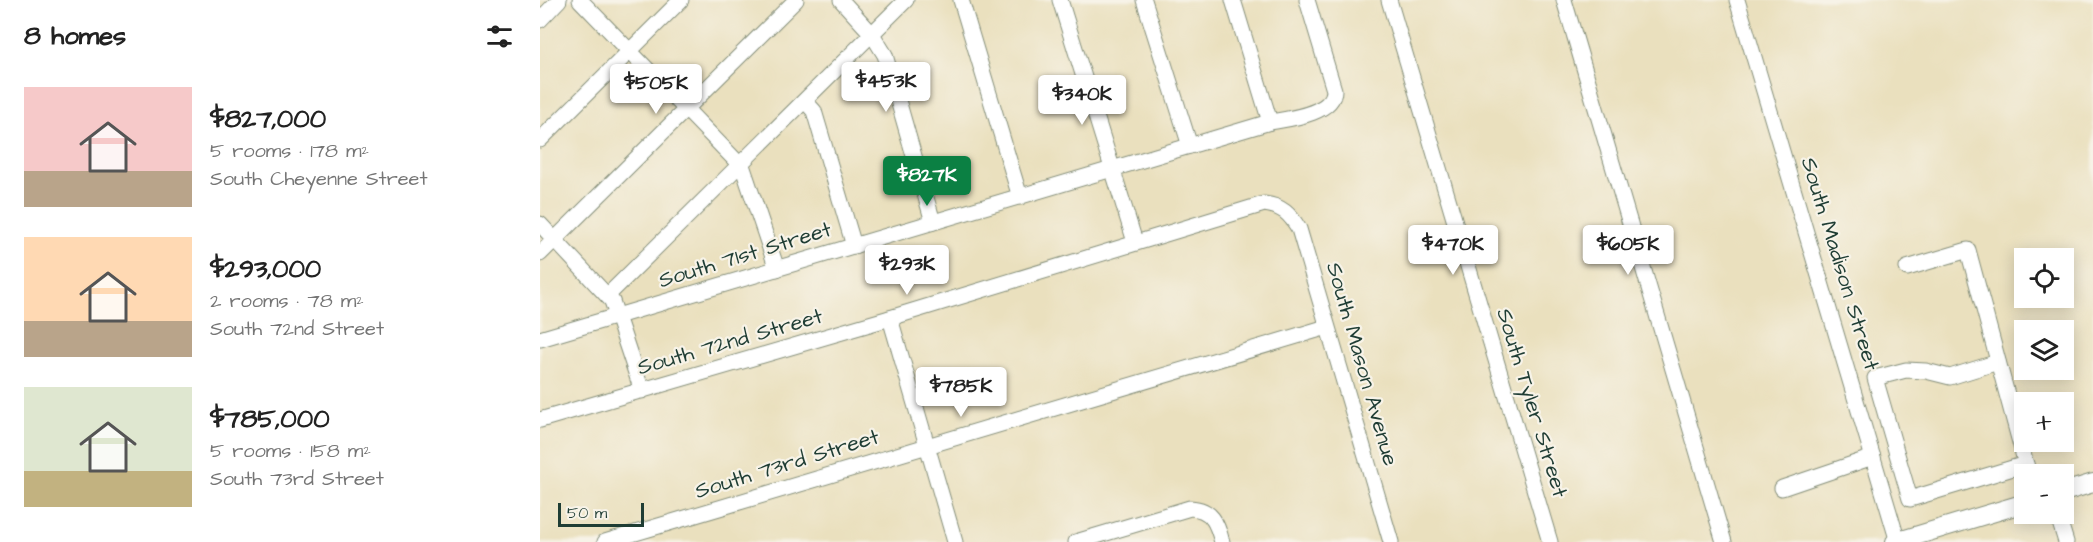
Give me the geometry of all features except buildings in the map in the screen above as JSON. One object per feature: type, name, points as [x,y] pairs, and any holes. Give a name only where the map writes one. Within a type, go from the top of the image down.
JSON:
[{"type":"main road","points":[[2074,489],[2093,483]]},
{"type":"main road","points":[[1897,542],[2014,507]]},
{"type":"street","points":[[540,20],[560,0]]},
{"type":"street","points":[[580,0],[740,165],[749,180],[777,269]]},
{"type":"street","points":[[540,140],[681,0]]},
{"type":"street","points":[[540,254],[796,0]]},
{"type":"street","points":[[841,0],[872,34],[892,75],[933,222]]},
{"type":"street","points":[[608,295],[906,0]]},
{"type":"street","points":[[961,0],[1020,197]]},
{"type":"street","points":[[1060,0],[1135,242]]},
{"type":"street","points":[[1144,0],[1190,146]]},
{"type":"street","points":[[1233,0],[1270,122]]},
{"type":"street","name":"South 71st Street","points":[[540,339],[1270,122],[1316,111],[1330,101],[1334,90],[1307,0]]},
{"type":"street","name":"South Tyler Street","points":[[1389,0],[1550,542]]},
{"type":"street","points":[[1564,0],[1724,542]]},
{"type":"street","name":"South Madison Street","points":[[1737,0],[1897,542]]},
{"type":"street","points":[[805,100],[814,111],[854,246]]},
{"type":"street","name":"South 72nd Street","points":[[540,420],[890,318],[1264,204],[1277,206]]},
{"type":"street","name":"South Mason Avenue","points":[[1277,206],[1288,214],[1299,229],[1391,542]]},
{"type":"street","points":[[540,224],[608,295],[618,317],[642,391]]},
{"type":"street","points":[[1907,268],[1968,250],[2026,464]]},
{"type":"street","points":[[890,318],[955,542]]},
{"type":"street","name":"South 73rd Street","points":[[605,542],[1327,327]]},
{"type":"street","points":[[1998,362],[1950,377],[1926,371],[1906,370],[1875,378],[1910,499],[2014,472]]},
{"type":"street","points":[[1862,419],[1885,413]]},
{"type":"street","points":[[1782,488],[1873,457]]},
{"type":"street","points":[[1076,542],[1190,508],[1200,508],[1211,515],[1222,542]]},
{"type":"street","points":[[2060,524],[2066,542]]}]
